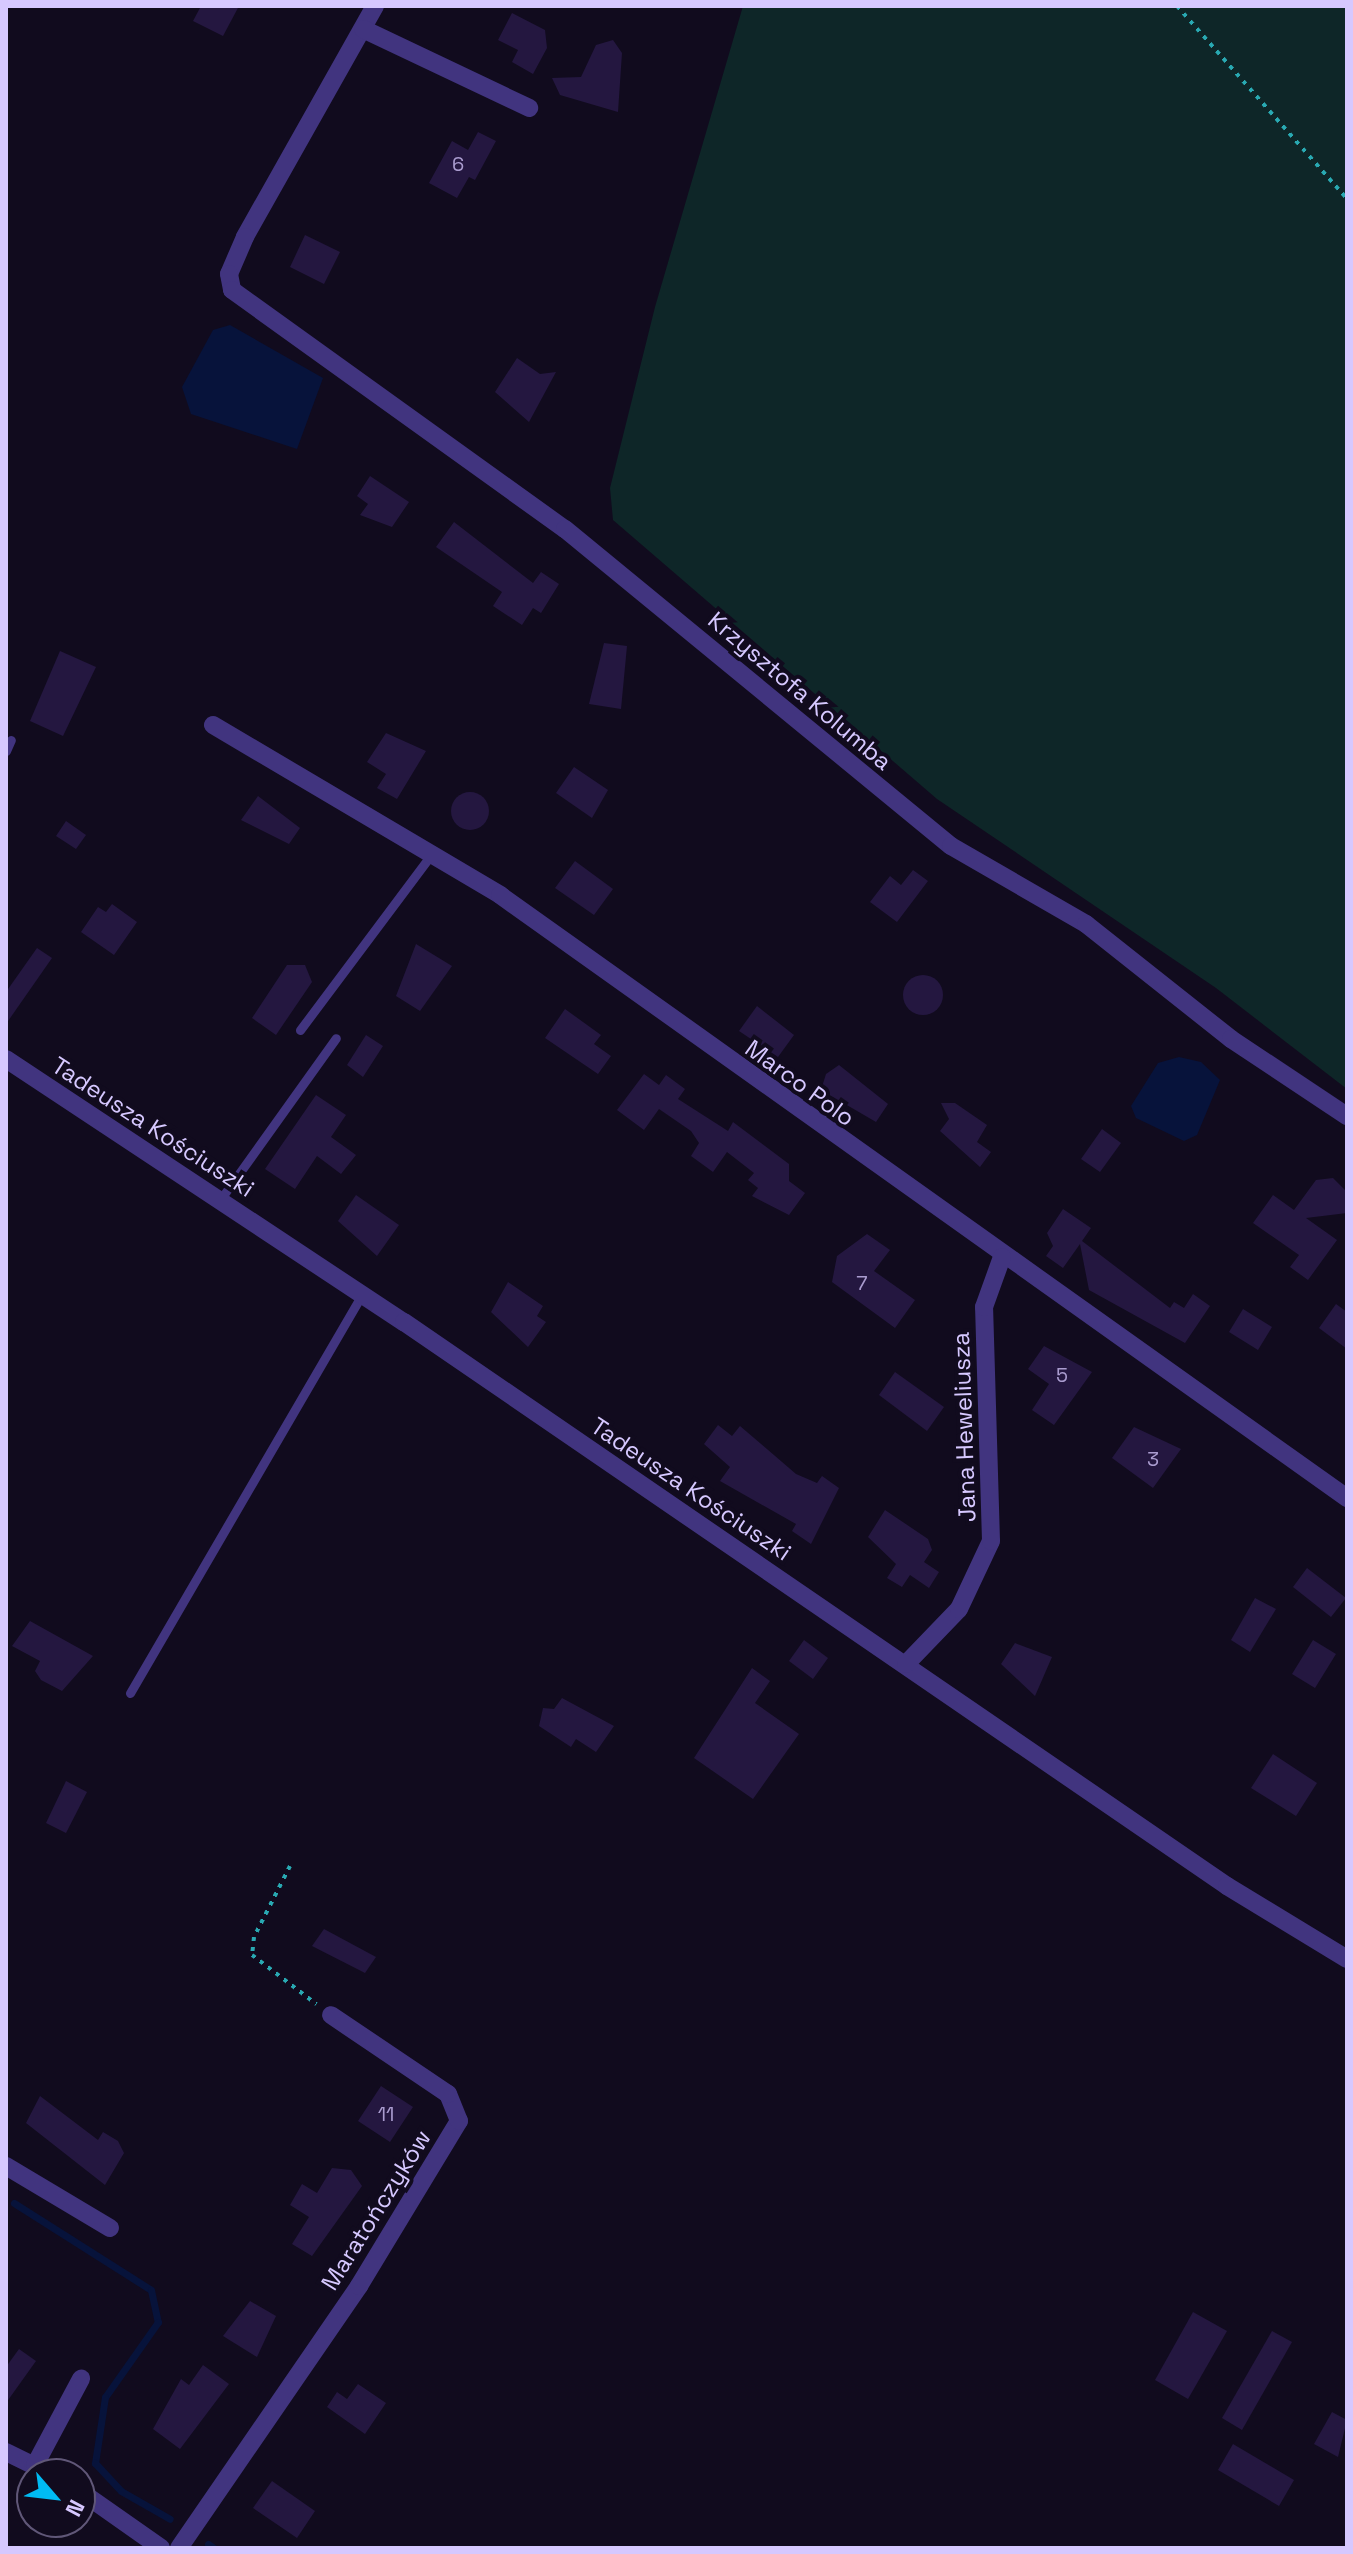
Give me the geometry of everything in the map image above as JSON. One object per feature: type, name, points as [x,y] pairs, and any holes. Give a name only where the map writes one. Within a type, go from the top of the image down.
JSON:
[{"type":"street","points":[[371,8],[363,29],[529,108]]},
{"type":"street","name":"Krzysztofa Kolumba","points":[[363,29],[245,237],[229,274],[232,290],[565,529],[951,846],[1086,924],[1231,1039],[1347,1116]]},
{"type":"street","name":"Marco Polo","points":[[213,725],[433,852],[1347,1498]]},
{"type":"street","name":"Tadeusza Kościuszki","points":[[6,1059],[362,1294],[1227,1886],[1347,1959]]},
{"type":"street","name":"Jana Heweliusza","points":[[906,1664],[959,1609],[991,1541],[984,1307],[1002,1257]]},
{"type":"street","name":"Maratończyków","points":[[179,2548],[367,2273],[459,2121],[448,2094],[331,2015]]},
{"type":"street","points":[[6,2166],[110,2228]]},
{"type":"street","points":[[48,2458],[81,2379]]},
{"type":"street","points":[[96,2502],[161,2548]]},
{"type":"lane","points":[[6,751],[11,740]]},
{"type":"lane","points":[[300,1030],[433,852]]},
{"type":"lane","points":[[220,1200],[336,1038]]},
{"type":"lane","points":[[130,1693],[362,1294]]},
{"type":"path","points":[[1177,6],[1347,199]]},
{"type":"path","points":[[290,1866],[254,1937],[252,1955],[331,2015]]},
{"type":"green space","points":[[743,6],[1347,6],[1347,1089],[1216,988],[937,799],[613,520],[610,488],[655,307]]},
{"type":"water","points":[[230,325],[323,378],[297,449],[191,414],[182,387],[213,330]]},
{"type":"water","points":[[1179,1057],[1201,1062],[1220,1080],[1197,1135],[1184,1141],[1136,1118],[1131,1106],[1158,1063]]},
{"type":"building","points":[[201,6],[239,6],[223,36],[193,21]]},
{"type":"building","points":[[512,13],[545,30],[547,48],[533,74],[512,62],[518,50],[498,40]]},
{"type":"building","points":[[613,40],[622,53],[618,112],[560,95],[552,78],[581,77],[596,45]]},
{"type":"building","points":[[478,132],[496,141],[475,180],[469,177],[457,198],[429,183],[452,141],[468,150]]},
{"type":"building","points":[[305,235],[340,252],[324,284],[290,267]]},
{"type":"building","points":[[517,358],[540,374],[556,372],[529,422],[495,392]]},
{"type":"building","points":[[370,476],[409,502],[392,527],[360,515],[368,504],[357,496]]},
{"type":"building","points":[[454,522],[533,583],[541,572],[559,584],[541,613],[533,608],[522,625],[493,606],[502,592],[436,547]]},
{"type":"building","points":[[604,643],[627,646],[621,709],[589,704]]},
{"type":"building","points":[[60,651],[96,667],[63,736],[30,721]]},
{"type":"building","points":[[386,733],[426,751],[397,799],[377,788],[386,774],[367,762]]},
{"type":"building","points":[[574,767],[608,790],[592,818],[556,793]]},
{"type":"building","points":[[470,792],[483,798],[489,811],[483,824],[470,830],[457,824],[451,811],[457,798]]},
{"type":"building","points":[[258,796],[300,828],[289,844],[241,820]]},
{"type":"building","points":[[66,821],[86,835],[76,849],[56,836]]},
{"type":"building","points":[[575,861],[613,889],[594,915],[555,888]]},
{"type":"building","points":[[913,870],[928,881],[897,922],[870,902],[890,876],[901,885]]},
{"type":"building","points":[[112,904],[137,922],[114,955],[81,932],[98,907],[106,912]]},
{"type":"building","points":[[416,944],[452,966],[420,1011],[396,996]]},
{"type":"building","points":[[37,948],[52,958],[6,1024],[6,992]]},
{"type":"building","points":[[287,965],[305,965],[312,982],[276,1035],[252,1018]]},
{"type":"building","points":[[923,975],[937,981],[943,995],[937,1009],[923,1015],[909,1009],[903,995],[909,981]]},
{"type":"building","points":[[757,1006],[794,1035],[778,1057],[739,1031]]},
{"type":"building","points":[[565,1009],[601,1035],[594,1044],[611,1056],[598,1074],[545,1038]]},
{"type":"building","points":[[366,1035],[383,1046],[363,1077],[347,1065]]},
{"type":"building","points":[[839,1065],[888,1104],[876,1122],[821,1090],[826,1074]]},
{"type":"building","points":[[644,1074],[659,1085],[666,1075],[685,1089],[678,1099],[728,1131],[733,1122],[789,1164],[789,1181],[805,1193],[789,1215],[752,1196],[758,1188],[748,1180],[754,1173],[727,1152],[713,1172],[691,1156],[699,1143],[691,1131],[659,1109],[644,1130],[617,1110]]},
{"type":"building","points":[[316,1095],[346,1115],[331,1137],[356,1155],[341,1174],[317,1156],[295,1189],[265,1169]]},
{"type":"building","points":[[941,1103],[955,1103],[987,1125],[977,1142],[991,1152],[980,1167],[940,1131],[949,1119]]},
{"type":"building","points":[[1102,1129],[1121,1143],[1100,1172],[1081,1159]]},
{"type":"building","points":[[1333,1178],[1347,1192],[1347,1213],[1306,1218],[1337,1240],[1308,1280],[1290,1267],[1299,1255],[1253,1223],[1273,1195],[1294,1210],[1316,1180]]},
{"type":"building","points":[[356,1195],[399,1225],[377,1256],[338,1221]]},
{"type":"building","points":[[1063,1209],[1091,1228],[1082,1241],[1170,1308],[1174,1302],[1184,1308],[1193,1294],[1210,1306],[1185,1343],[1089,1290],[1080,1244],[1063,1268],[1046,1256],[1053,1246],[1047,1233]]},
{"type":"building","points":[[867,1234],[890,1250],[874,1271],[915,1300],[895,1328],[832,1282],[837,1256]]},
{"type":"building","points":[[508,1282],[543,1306],[537,1316],[546,1322],[528,1347],[491,1312]]},
{"type":"building","points":[[1336,1304],[1347,1312],[1347,1349],[1319,1328]]},
{"type":"building","points":[[1243,1309],[1272,1327],[1258,1350],[1229,1332]]},
{"type":"building","points":[[1044,1346],[1092,1372],[1054,1425],[1032,1410],[1049,1384],[1028,1369]]},
{"type":"building","points":[[895,1372],[944,1407],[927,1431],[879,1395]]},
{"type":"building","points":[[718,1425],[732,1436],[740,1426],[796,1474],[817,1483],[822,1476],[839,1488],[811,1544],[792,1531],[796,1524],[720,1481],[730,1467],[704,1444]]},
{"type":"building","points":[[1134,1427],[1181,1449],[1153,1488],[1112,1458]]},
{"type":"building","points":[[885,1510],[928,1539],[932,1550],[924,1562],[939,1572],[929,1588],[910,1575],[902,1587],[887,1578],[896,1564],[868,1537]]},
{"type":"building","points":[[1307,1568],[1346,1598],[1331,1617],[1293,1587]]},
{"type":"building","points":[[1255,1598],[1276,1609],[1250,1652],[1231,1640]]},
{"type":"building","points":[[30,1621],[93,1656],[62,1691],[41,1680],[35,1671],[40,1661],[12,1646]]},
{"type":"building","points":[[804,1640],[828,1658],[813,1679],[789,1661]]},
{"type":"building","points":[[1313,1640],[1336,1654],[1315,1688],[1292,1674]]},
{"type":"building","points":[[1015,1643],[1052,1657],[1035,1696],[1001,1664]]},
{"type":"building","points":[[752,1668],[770,1681],[755,1703],[799,1734],[753,1799],[694,1758]]},
{"type":"building","points":[[562,1698],[614,1726],[596,1752],[576,1739],[571,1747],[539,1726],[543,1708],[554,1709]]},
{"type":"building","points":[[1273,1754],[1317,1783],[1296,1816],[1251,1788]]},
{"type":"building","points":[[66,1781],[87,1792],[66,1833],[46,1823]]},
{"type":"building","points":[[324,1929],[376,1957],[365,1973],[312,1946]]},
{"type":"building","points":[[381,2086],[413,2107],[390,2142],[358,2121]]},
{"type":"building","points":[[40,2096],[98,2140],[103,2132],[118,2141],[124,2153],[105,2185],[26,2123]]},
{"type":"building","points":[[332,2168],[351,2170],[362,2186],[312,2256],[292,2244],[309,2217],[290,2205],[302,2184],[317,2193]]},
{"type":"building","points":[[250,2301],[276,2316],[257,2357],[223,2336]]},
{"type":"building","points":[[1193,2312],[1227,2331],[1188,2399],[1155,2380]]},
{"type":"building","points":[[1272,2331],[1292,2342],[1242,2430],[1222,2418]]},
{"type":"building","points":[[19,2349],[36,2361],[6,2403],[6,2367]]},
{"type":"building","points":[[203,2365],[229,2384],[180,2449],[153,2429],[181,2379],[189,2385]]},
{"type":"building","points":[[358,2384],[386,2403],[365,2434],[327,2407],[337,2392],[347,2399]]},
{"type":"building","points":[[1332,2412],[1347,2420],[1338,2457],[1314,2444]]},
{"type":"building","points":[[1233,2444],[1294,2480],[1279,2506],[1218,2470]]},
{"type":"building","points":[[272,2481],[315,2511],[297,2538],[253,2508]]},
{"type":"waterway","points":[[14,2203],[151,2290],[158,2322],[105,2397],[95,2463],[121,2491],[170,2519]]},
{"type":"waterway","points":[[208,2544],[214,2548]]}]
